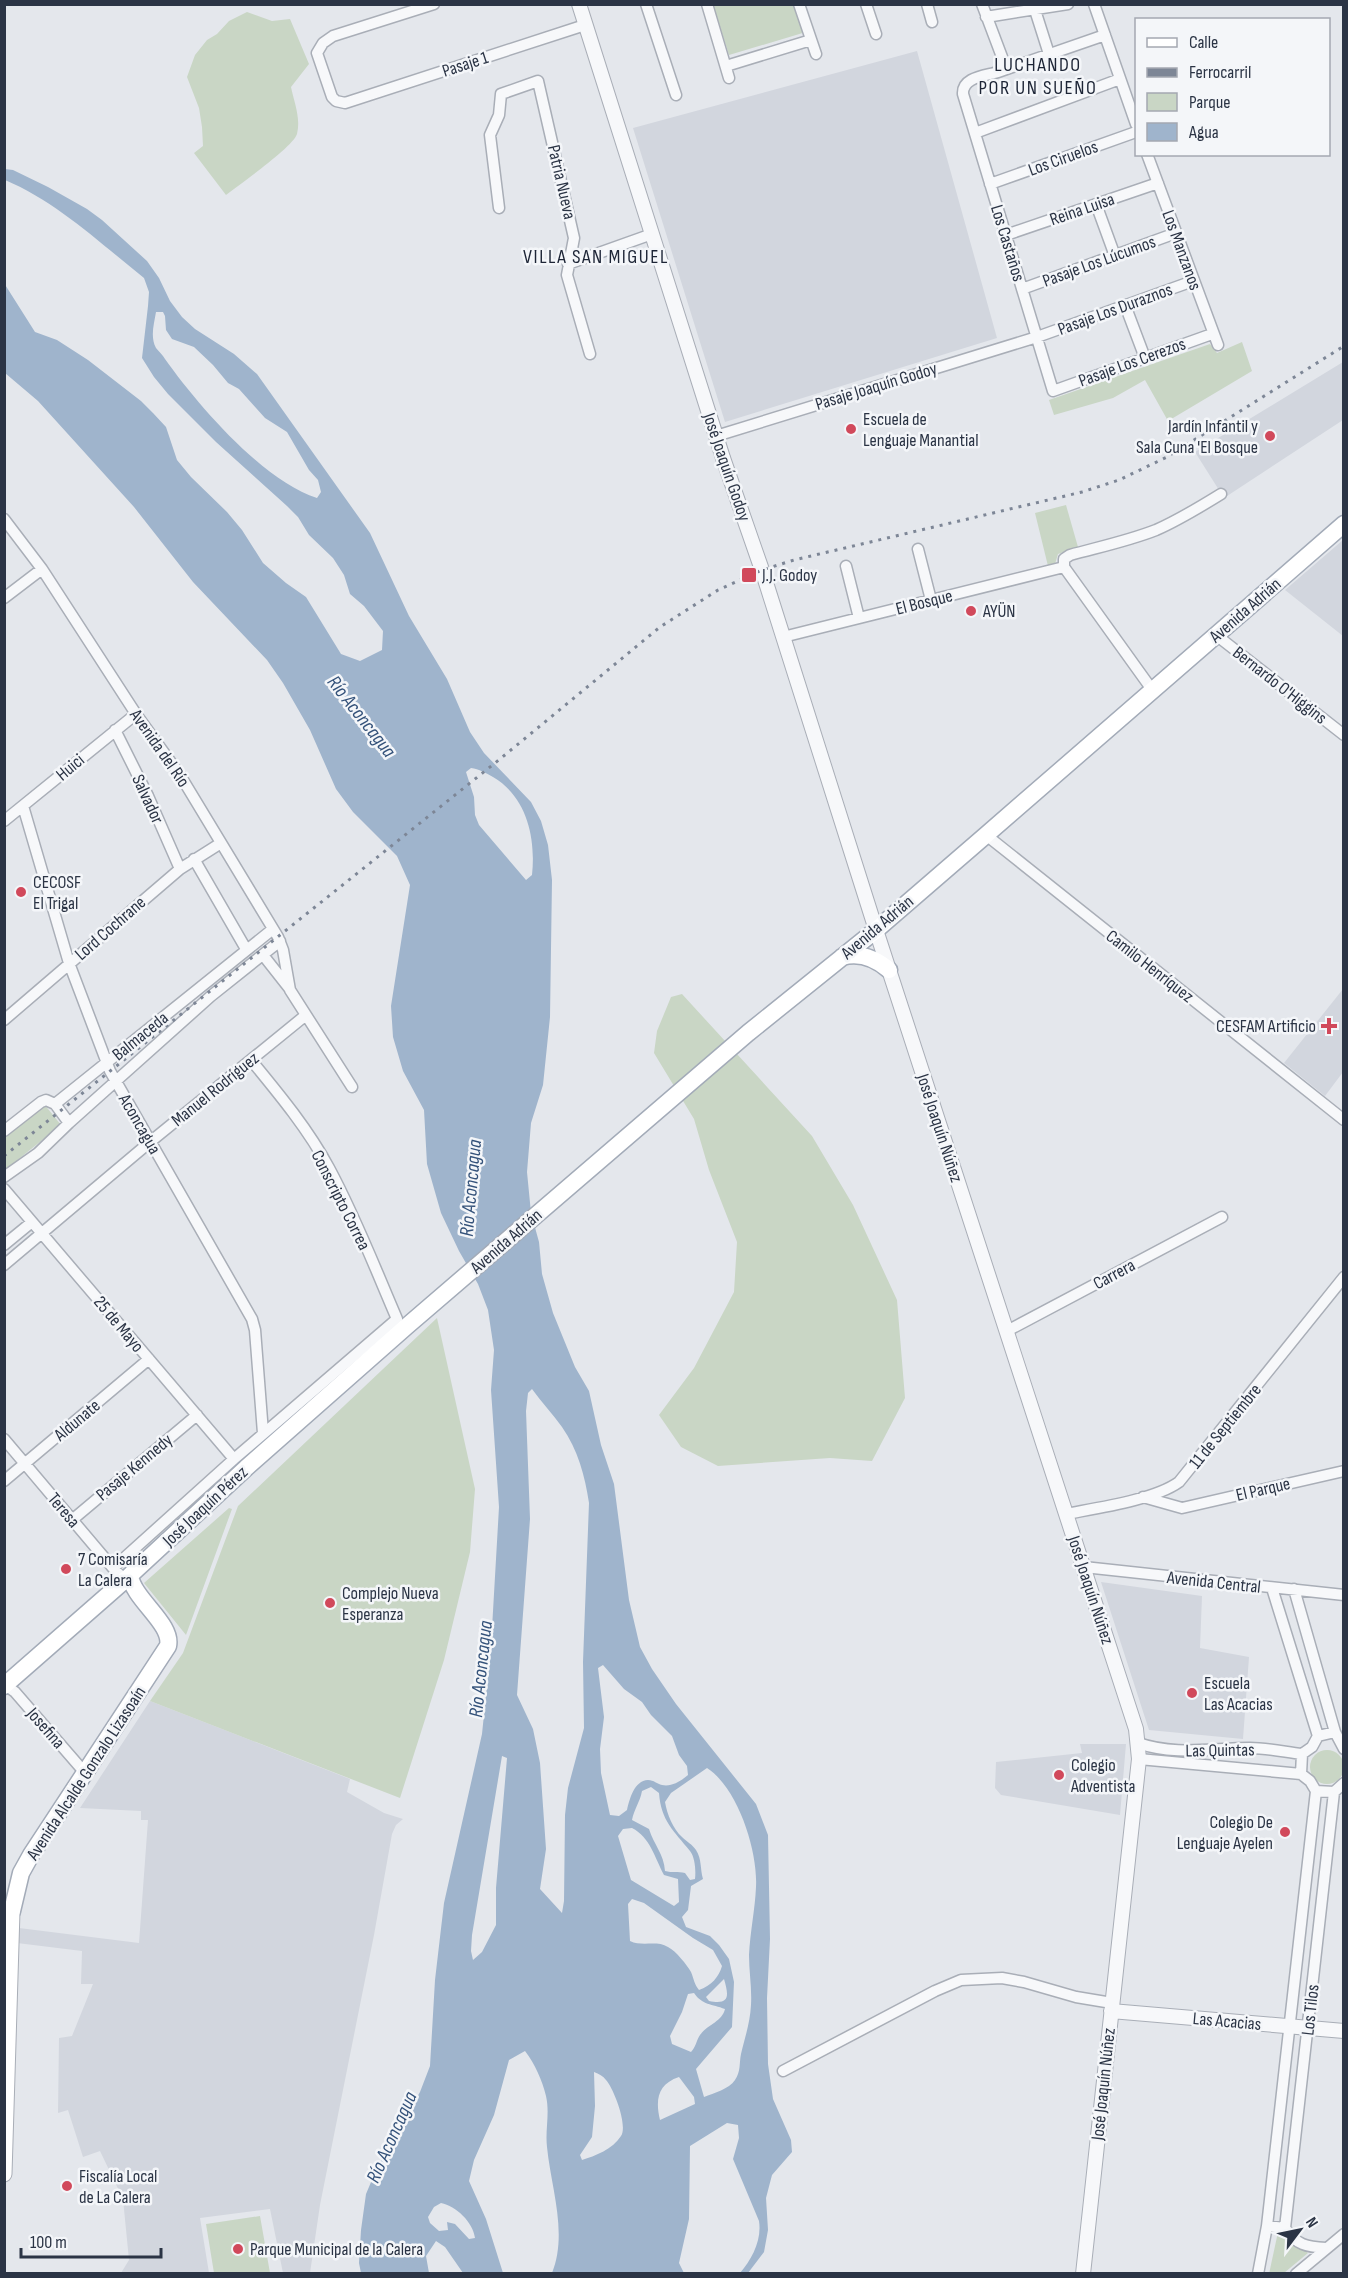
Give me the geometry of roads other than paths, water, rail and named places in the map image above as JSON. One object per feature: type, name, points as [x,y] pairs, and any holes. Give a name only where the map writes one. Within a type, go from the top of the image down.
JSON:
[{"type":"main road","name":"Avenida Adrián","points":[[402,1323],[748,1033],[876,930],[1344,524]]},
{"type":"main road","points":[[841,957],[855,955],[869,957],[888,970]]},
{"type":"main road","name":"José Joaquín Pérez","points":[[5,1685],[103,1599],[130,1582],[246,1468],[402,1323]]},
{"type":"main road","name":"Teresa","points":[[130,1582],[167,1632],[170,1640]]},
{"type":"main road","name":"Avenida Alcalde Gonzalo Lizasoaín","points":[[4,2174],[8,1925],[21,1873],[49,1825],[86,1774],[170,1640]]},
{"type":"street","name":"Pasaje 1","points":[[435,4],[333,36],[323,43],[318,53],[328,88],[336,101],[345,103],[585,25]]},
{"type":"street","name":"José Joaquín Godoy","points":[[579,4],[876,930]]},
{"type":"street","points":[[646,4],[676,95]]},
{"type":"street","points":[[707,4],[729,78]]},
{"type":"street","points":[[799,4],[816,54]]},
{"type":"street","points":[[866,4],[876,34]]},
{"type":"street","points":[[927,4],[932,22]]},
{"type":"street","points":[[982,4],[1002,57],[1002,64],[998,72]]},
{"type":"street","points":[[986,17],[1068,4]]},
{"type":"street","points":[[1094,4],[1135,119]]},
{"type":"street","points":[[1035,10],[1049,54]]},
{"type":"street","points":[[998,72],[1105,35]]},
{"type":"street","points":[[726,66],[811,39]]},
{"type":"street","name":"Los Castaños","points":[[998,72],[968,82],[964,85],[963,94],[1053,391]]},
{"type":"street","points":[[975,133],[1120,79]]},
{"type":"street","name":"Patria Nueva","points":[[499,208],[490,135],[499,115],[501,94],[538,81],[574,238],[567,275],[590,354]]},
{"type":"street","name":"Los Ciruelos","points":[[990,184],[1135,133]]},
{"type":"street","name":"Los Manzanos","points":[[1149,156],[1212,334],[1218,345]]},
{"type":"street","name":"Reina Luisa","points":[[1006,235],[1158,183]]},
{"type":"street","points":[[1096,204],[1115,256]]},
{"type":"street","name":"Pasaje Los Lúcumos","points":[[1022,289],[1176,233]]},
{"type":"street","points":[[568,264],[652,234]]},
{"type":"street","name":"Pasaje Los Duraznos","points":[[1036,337],[1193,281]]},
{"type":"street","points":[[1125,305],[1145,358]]},
{"type":"street","name":"Pasaje Los Cerezos","points":[[1053,391],[1212,334]]},
{"type":"street","name":"Pasaje Joaquín Godoy","points":[[716,436],[1036,337]]},
{"type":"street","name":"El Bosque","points":[[783,637],[1064,567],[1063,562],[1067,556],[1154,531],[1185,516],[1221,494]]},
{"type":"street","name":"Avenida del Río","points":[[4,519],[42,569],[136,714],[180,775],[280,941],[290,990]]},
{"type":"street","points":[[918,549],[931,600]]},
{"type":"street","points":[[846,566],[859,618]]},
{"type":"street","points":[[1064,567],[1153,692]]},
{"type":"street","points":[[4,598],[42,569]]},
{"type":"street","name":"Bernardo O'Higgins","points":[[1216,635],[1344,735]]},
{"type":"street","name":"Huici","points":[[5,820],[136,714]]},
{"type":"street","name":"Salvador","points":[[115,730],[148,796],[180,869]]},
{"type":"street","name":"Aconcagua","points":[[23,806],[69,963],[107,1063],[252,1319],[255,1330],[263,1433]]},
{"type":"street","name":"Camilo Henríquez","points":[[986,836],[1344,1119]]},
{"type":"street","name":"Lord Cochrane","points":[[4,1020],[180,869],[221,843]]},
{"type":"street","points":[[194,859],[246,949]]},
{"type":"street","name":"Balmaceda","points":[[4,1131],[41,1101],[46,1100],[55,1104],[273,929]]},
{"type":"street","name":"José Joaquín Núñez","points":[[876,930],[1134,1721],[1138,1743],[1139,1759],[1083,2274]]},
{"type":"street","name":"Balmaceda","points":[[4,1177],[38,1153],[212,996],[280,941]]},
{"type":"street","name":"Avenida del Río","points":[[263,955],[290,990],[352,1087]]},
{"type":"street","name":"Manuel Rodríguez","points":[[4,1265],[306,1015]]},
{"type":"street","name":"Conscripto Correa","points":[[251,1060],[290,1108],[328,1167],[402,1323]]},
{"type":"street","points":[[55,1104],[69,1123]]},
{"type":"street","name":"25 de Mayo","points":[[4,1189],[234,1459]]},
{"type":"street","name":"Carrera","points":[[1007,1331],[1222,1217]]},
{"type":"street","points":[[4,1245],[32,1222]]},
{"type":"street","name":"11 de Septiembre","points":[[1066,1514],[1141,1497],[1173,1486],[1191,1469],[1344,1277]]},
{"type":"street","name":"José Joaquín Pérez","points":[[112,1568],[263,1433],[402,1323]]},
{"type":"street","name":"Aldunate","points":[[4,1481],[149,1359]]},
{"type":"street","name":"Pasaje Kennedy","points":[[72,1520],[197,1415]]},
{"type":"street","name":"Teresa","points":[[4,1439],[112,1568],[130,1582]]},
{"type":"street","name":"El Parque","points":[[1141,1497],[1182,1508],[1344,1471]]},
{"type":"street","points":[[1173,1486],[1182,1508]]},
{"type":"street","name":"Avenida Central","points":[[1084,1568],[1344,1595]]},
{"type":"street","points":[[1272,1587],[1318,1736],[1312,1748],[1302,1754],[1301,1774],[1310,1781],[1316,1791],[1334,1792],[1344,1784]]},
{"type":"street","points":[[1294,1589],[1335,1732],[1344,1749]]},
{"type":"street","name":"Josefina","points":[[5,1685],[15,1692],[86,1774]]},
{"type":"street","points":[[1318,1736],[1335,1732]]},
{"type":"street","name":"Las Quintas","points":[[1138,1743],[1152,1748],[1179,1751],[1254,1748],[1302,1754]]},
{"type":"street","name":"Las Quintas","points":[[1139,1759],[1301,1774]]},
{"type":"street","name":"Los Tilos","points":[[1258,2274],[1267,2226],[1316,1791]]},
{"type":"street","name":"Los Tilos","points":[[1285,2228],[1334,1792]]},
{"type":"street","points":[[783,2072],[935,1991],[961,1980],[1002,1978],[1111,2007]]},
{"type":"street","name":"Las Acacias","points":[[1111,2007],[1344,2031]]},
{"type":"street","points":[[1267,2226],[1285,2228],[1292,2240],[1302,2246],[1326,2248]]},
{"type":"street","points":[[1296,2274],[1344,2234]]},
{"type":"water","name":"Río Aconcagua","points":[[5,169],[13,170],[48,187],[102,220],[147,261],[182,317],[195,329],[234,354],[257,374],[370,533],[409,616],[447,679],[470,732],[484,753],[531,802],[541,821],[548,845],[552,880],[550,1017],[543,1085],[531,1123],[527,1172],[531,1213],[539,1242],[542,1274],[553,1313],[575,1367],[589,1391],[601,1445],[614,1484],[629,1600],[640,1647],[676,1704],[756,1804],[768,1835],[770,1939],[767,1998],[768,2064],[773,2099],[791,2140],[792,2152],[772,2175],[766,2198],[768,2230],[764,2252],[748,2273],[740,2273],[755,2249],[760,2228],[733,2159],[739,2138],[738,2125],[727,2123],[690,2146],[689,2219],[679,2263],[684,2273],[552,2273],[557,2258],[559,2226],[547,2147],[547,2102],[538,2072],[525,2051],[509,2060],[494,2115],[474,2160],[469,2181],[486,2219],[503,2273],[463,2273],[445,2247],[436,2241],[426,2256],[429,2273],[361,2273],[359,2263],[361,2230],[366,2194],[377,2168],[420,2092],[430,2066],[435,1980],[444,1903],[482,1734],[491,1646],[499,1507],[491,1390],[494,1350],[488,1310],[478,1284],[441,1213],[427,1164],[424,1110],[403,1071],[393,1037],[391,1006],[410,885],[397,856],[353,812],[336,789],[310,730],[267,660],[193,582],[134,507],[38,401],[5,373],[4,283],[35,332],[57,340],[88,360],[141,401],[166,427],[177,460],[227,512],[242,530],[263,563],[306,597],[341,654],[360,661],[382,650],[383,631],[364,606],[350,594],[344,575],[333,558],[309,535],[298,517],[216,442],[154,377],[142,358],[149,292],[144,278],[60,211],[5,180]],"holes":[[[156,312],[163,312],[166,330],[172,339],[194,347],[228,383],[239,389],[265,418],[287,432],[309,470],[318,480],[321,492],[317,498],[296,489],[275,475],[233,439],[195,397],[156,348],[153,335]],[[471,768],[505,785],[521,807],[530,833],[532,875],[526,880],[479,825],[475,815],[474,797],[466,772]],[[532,1389],[562,1427],[577,1454],[589,1503],[583,1662],[584,1728],[568,1788],[562,1913],[540,1889],[546,1849],[540,1763],[533,1729],[517,1695],[530,1519],[526,1411],[528,1393]],[[603,1665],[624,1689],[642,1702],[651,1715],[672,1736],[679,1755],[687,1766],[688,1775],[669,1785],[650,1780],[639,1783],[633,1791],[627,1810],[619,1816],[610,1815],[601,1773],[600,1749],[604,1717],[598,1668]],[[502,1756],[507,1758],[496,1888],[496,1925],[482,1952],[473,1960],[472,1935]],[[707,1768],[718,1777],[737,1805],[754,1856],[755,1896],[749,1955],[750,2012],[739,2070],[737,2077],[729,2086],[704,2097],[696,2069],[732,2027],[734,1982],[729,1959],[719,1945],[710,1936],[686,1927],[682,1917],[688,1910],[691,1886],[703,1879],[698,1853],[676,1830],[665,1802],[671,1793]],[[651,1787],[659,1793],[665,1818],[693,1857],[695,1879],[690,1880],[685,1873],[665,1871],[663,1860],[649,1829],[632,1820],[642,1791]],[[632,1828],[648,1842],[664,1875],[678,1879],[679,1902],[674,1906],[631,1880],[618,1836],[623,1829]],[[632,1899],[644,1903],[713,1950],[722,1966],[714,1981],[699,1990],[689,1969],[671,1949],[659,1944],[630,1941],[628,1904]],[[724,1979],[727,1990],[726,1998],[721,2002],[709,2001],[706,1997]],[[694,1993],[704,2002],[725,2009],[721,2017],[700,2035],[691,2052],[672,2044],[670,2036],[688,1994]],[[594,2072],[601,2075],[613,2091],[623,2131],[618,2141],[603,2151],[582,2160],[580,2155],[592,2137],[595,2106]],[[679,2077],[694,2097],[695,2104],[660,2120],[658,2099],[662,2088]],[[441,2203],[458,2211],[471,2226],[475,2238],[469,2239],[455,2224],[447,2222],[448,2230],[439,2231],[430,2223],[428,2217],[434,2207]]]},
{"type":"railway","points":[[4,1156],[500,759],[660,627],[718,590],[762,570],[794,560],[1082,492],[1119,480],[1167,457],[1344,346]]},
{"type":"place","name":"Escuela de Lenguaje Manantial","points":[[851,429]]},
{"type":"place","name":"Jardín Infantil y Sala Cuna 'El Bosque","points":[[1270,436]]},
{"type":"place","name":"J.J. Godoy","points":[[749,575]]},
{"type":"place","name":"AYÜN","points":[[971,611]]},
{"type":"place","name":"CECOSF El Trigal","points":[[21,892]]},
{"type":"place","name":"CESFAM Artificio","points":[[1329,1026]]},
{"type":"place","name":"7 Comisaría La Calera","points":[[66,1569]]},
{"type":"place","name":"Complejo Nueva Esperanza","points":[[330,1603]]},
{"type":"place","name":"Escuela Las Acacias","points":[[1192,1693]]},
{"type":"place","name":"Colegio Adventista","points":[[1059,1775]]},
{"type":"place","name":"Colegio De Lenguaje Ayelen","points":[[1285,1832]]},
{"type":"place","name":"Fiscalía Local de La Calera","points":[[67,2186]]},
{"type":"place","name":"Parque Municipal de la Calera","points":[[238,2249]]},
{"type":"district","name":"LUCHANDO POR UN SUEÑO","points":[[1038,76]]},
{"type":"district","name":"VILLA SAN MIGUEL","points":[[596,256]]}]
